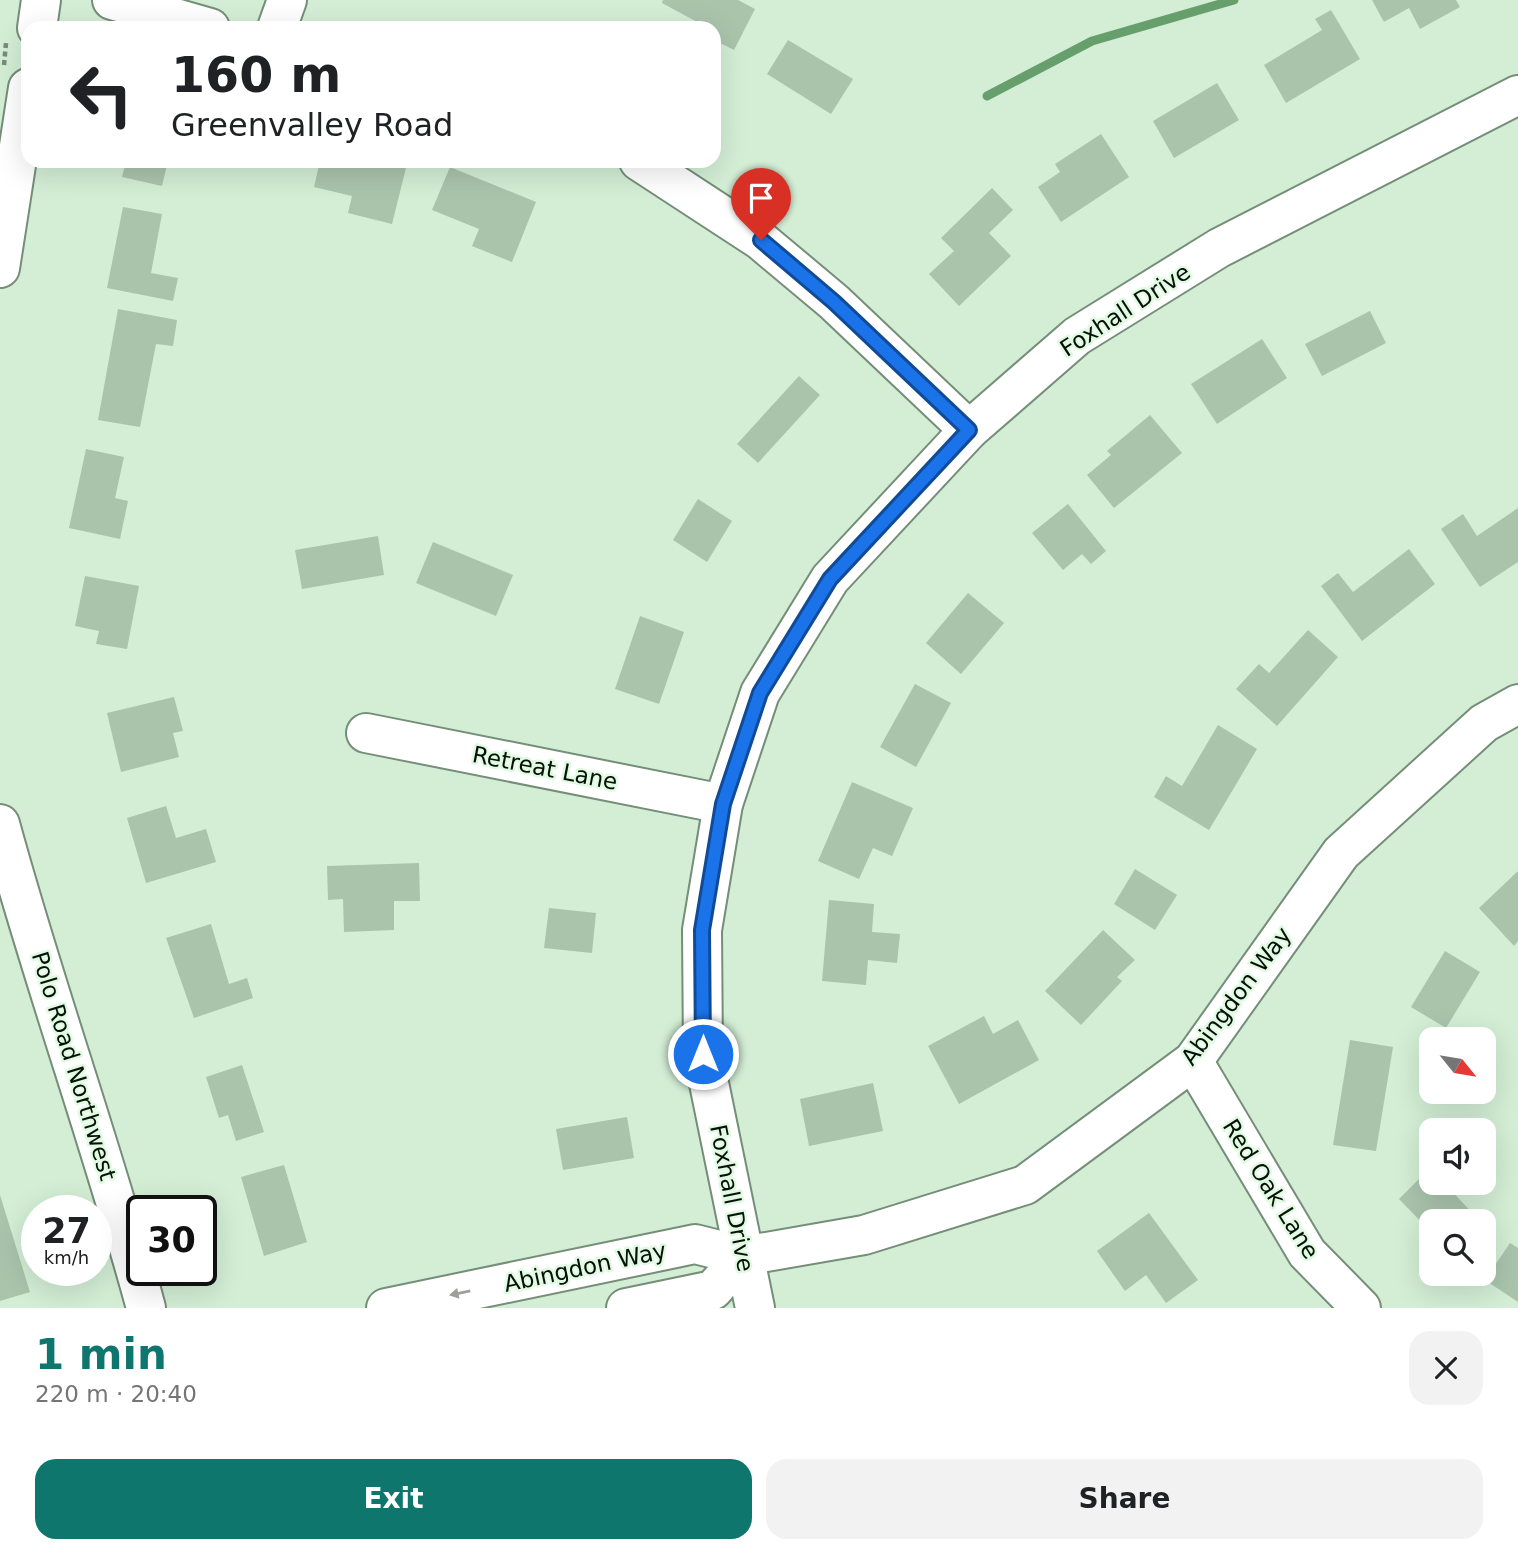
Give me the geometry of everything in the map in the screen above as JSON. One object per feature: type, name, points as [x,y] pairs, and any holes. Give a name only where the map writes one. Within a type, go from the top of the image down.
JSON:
[{"type":"street","points":[[28,21],[41,0]]},
{"type":"street","points":[[112,0],[186,21]]},
{"type":"street","points":[[280,21],[287,0]]},
{"type":"street","points":[[0,268],[16,78]]},
{"type":"street","name":"Foxhall Drive","points":[[755,1308],[703,1054],[702,930],[723,804],[760,693],[830,579],[969,430],[1077,336],[1208,256],[1518,95]]},
{"type":"street","points":[[650,168],[761,240],[834,302],[969,430]]},
{"type":"street","name":"Abingdon Way","points":[[386,1308],[695,1244],[743,1256],[864,1235],[1025,1185],[1192,1061],[1341,853],[1484,723],[1518,704]]},
{"type":"street","name":"Retreat Lane","points":[[366,733],[723,804]]},
{"type":"street","name":"Polo Road Northwest","points":[[0,824],[18,889],[95,1128],[146,1308]]},
{"type":"street","name":"Red Oak Lane","points":[[1192,1061],[1307,1253],[1361,1308]]},
{"type":"street","points":[[626,1308],[713,1290],[743,1256]]},
{"type":"path","points":[[16,78],[21,38]]},
{"type":"building","points":[[663,0],[738,0],[755,9],[734,50],[721,44],[721,21],[695,21],[662,3]]},
{"type":"building","points":[[1372,0],[1456,0],[1460,7],[1420,29],[1409,8],[1384,22]]},
{"type":"building","points":[[1331,10],[1360,59],[1286,103],[1264,65],[1322,30],[1315,19]]},
{"type":"building","points":[[788,40],[853,79],[831,114],[767,74]]},
{"type":"building","points":[[1217,83],[1239,120],[1174,158],[1153,121]]},
{"type":"building","points":[[1101,134],[1129,177],[1061,222],[1038,187],[1060,172],[1055,164]]},
{"type":"building","points":[[124,168],[166,168],[162,186],[122,177]]},
{"type":"building","points":[[318,168],[406,168],[392,224],[348,213],[352,196],[314,187]]},
{"type":"building","points":[[450,168],[536,202],[512,262],[472,246],[479,229],[432,210]]},
{"type":"building","points":[[992,188],[1013,210],[989,233],[1011,256],[959,306],[929,274],[954,251],[941,238]]},
{"type":"building","points":[[123,207],[162,214],[151,273],[178,278],[173,301],[107,288]]},
{"type":"building","points":[[118,309],[177,320],[173,346],[156,344],[140,427],[98,420]]},
{"type":"building","points":[[1370,311],[1386,343],[1322,376],[1305,344]]},
{"type":"building","points":[[1262,339],[1287,378],[1217,424],[1191,384]]},
{"type":"building","points":[[799,376],[820,395],[758,463],[737,444]]},
{"type":"building","points":[[1150,415],[1182,453],[1114,508],[1087,475],[1111,455],[1107,451]]},
{"type":"building","points":[[86,449],[124,457],[115,498],[128,501],[120,539],[69,528]]},
{"type":"building","points":[[698,499],[732,521],[707,562],[673,540]]},
{"type":"building","points":[[1068,504],[1106,551],[1091,564],[1082,554],[1063,570],[1032,533]]},
{"type":"building","points":[[1518,508],[1518,562],[1480,587],[1441,529],[1463,514],[1477,536]]},
{"type":"building","points":[[378,536],[384,575],[302,589],[295,550]]},
{"type":"building","points":[[433,542],[513,575],[496,616],[416,583]]},
{"type":"building","points":[[1409,549],[1435,584],[1362,641],[1321,586],[1338,573],[1353,592]]},
{"type":"building","points":[[85,576],[139,586],[127,649],[96,644],[99,631],[75,626]]},
{"type":"building","points":[[968,593],[1004,623],[961,674],[926,643]]},
{"type":"building","points":[[640,616],[684,632],[659,704],[615,689]]},
{"type":"building","points":[[1308,630],[1338,657],[1277,726],[1236,689],[1259,664],[1269,673]]},
{"type":"building","points":[[915,684],[951,703],[916,767],[880,747]]},
{"type":"building","points":[[174,697],[183,731],[173,733],[179,757],[121,772],[107,713]]},
{"type":"building","points":[[1218,725],[1257,749],[1209,830],[1154,797],[1166,776],[1182,786]]},
{"type":"building","points":[[852,782],[913,808],[892,856],[873,848],[859,879],[818,861]]},
{"type":"building","points":[[166,806],[176,838],[206,829],[216,862],[146,883],[127,818]]},
{"type":"building","points":[[419,863],[420,901],[394,901],[394,930],[344,932],[343,899],[328,900],[327,866]]},
{"type":"building","points":[[1135,869],[1177,895],[1155,930],[1114,904]]},
{"type":"building","points":[[1518,871],[1518,941],[1514,946],[1479,908]]},
{"type":"building","points":[[829,900],[874,904],[872,932],[900,934],[897,963],[868,960],[866,985],[822,981]]},
{"type":"building","points":[[549,908],[596,913],[592,953],[544,948]]},
{"type":"building","points":[[211,924],[229,984],[247,978],[253,998],[194,1018],[166,938]]},
{"type":"building","points":[[1103,930],[1135,960],[1117,977],[1122,981],[1081,1025],[1045,991]]},
{"type":"building","points":[[1445,951],[1480,972],[1447,1027],[1411,1007]]},
{"type":"building","points":[[984,1016],[993,1034],[1018,1020],[1039,1060],[959,1104],[928,1046]]},
{"type":"building","points":[[1350,1040],[1393,1047],[1376,1151],[1333,1145]]},
{"type":"building","points":[[242,1065],[264,1132],[236,1141],[228,1115],[219,1118],[206,1077]]},
{"type":"building","points":[[873,1083],[883,1131],[809,1146],[800,1099]]},
{"type":"building","points":[[627,1117],[634,1158],[563,1170],[556,1129]]},
{"type":"building","points":[[284,1165],[307,1242],[264,1256],[241,1177]]},
{"type":"building","points":[[1419,1179],[1419,1195],[1455,1195],[1469,1209],[1419,1209],[1419,1220],[1399,1199]]},
{"type":"building","points":[[0,1195],[21,1263],[21,1286],[28,1286],[30,1292],[0,1301]]},
{"type":"building","points":[[1149,1213],[1198,1280],[1166,1303],[1146,1275],[1125,1291],[1097,1251]]},
{"type":"building","points":[[1510,1243],[1518,1248],[1518,1302],[1494,1286],[1496,1264]]},
{"type":"waterway","points":[[987,96],[1092,41],[1234,0]]},
{"type":"route","points":[[703,1054],[702,930],[723,804],[760,693],[830,579],[969,430],[834,302],[761,240]]}]
